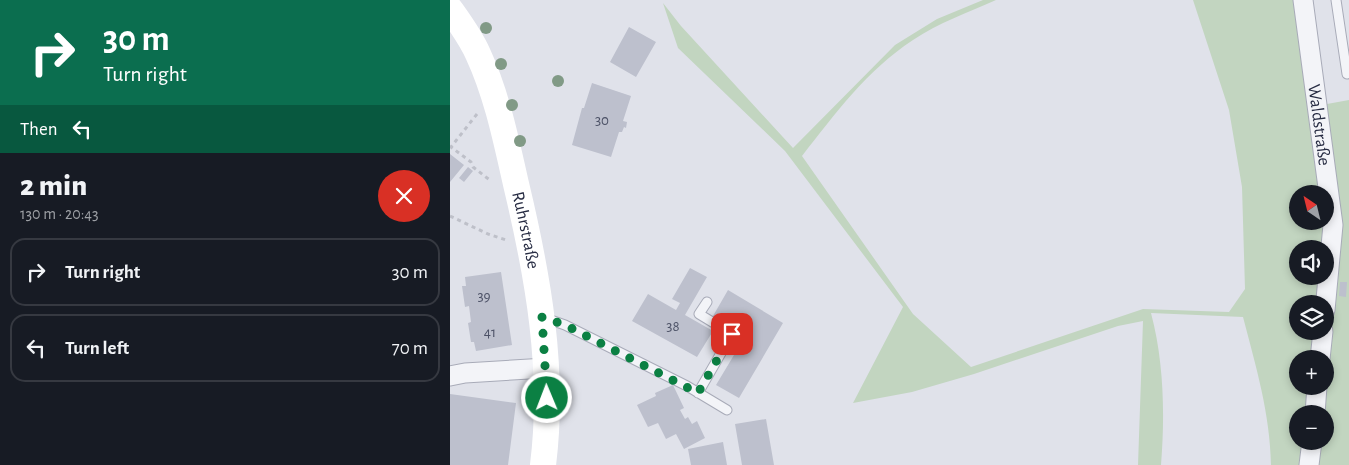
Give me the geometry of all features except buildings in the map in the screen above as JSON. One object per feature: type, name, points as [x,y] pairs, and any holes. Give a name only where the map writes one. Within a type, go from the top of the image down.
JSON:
[{"type":"street","name":"Waldstraße","points":[[1303,0],[1334,226],[1327,295]]},
{"type":"street","name":"Ruhrstraße","points":[[450,9],[478,53],[494,94],[529,239],[542,317],[546,368],[546,435],[543,465]]},
{"type":"street","points":[[450,376],[465,373],[546,368]]},
{"type":"street","points":[[1310,465],[1311,450]]},
{"type":"lane","points":[[1336,0],[1346,74]]},
{"type":"lane","points":[[698,393],[732,334],[699,314],[707,302]]},
{"type":"lane","points":[[542,317],[565,325],[698,393],[727,410]]},
{"type":"path","points":[[491,181],[473,167],[471,162],[451,147],[494,94]]},
{"type":"path","points":[[450,216],[488,234],[513,242],[529,239]]},
{"type":"green space","points":[[983,0],[996,0],[933,28],[896,52],[866,79],[802,156],[913,314],[971,367],[1143,309],[1229,312],[1245,289],[1242,187],[1229,110],[1193,0],[1299,0],[1326,185],[1289,185],[1289,230],[1325,230],[1324,240],[1289,240],[1289,285],[1319,285],[1318,295],[1289,295],[1289,340],[1313,340],[1313,350],[1289,350],[1289,395],[1308,395],[1307,405],[1289,405],[1289,450],[1303,450],[1301,465],[1271,465],[1265,409],[1243,317],[1151,313],[1161,369],[1163,427],[1161,465],[1138,465],[1143,321],[1118,326],[974,374],[912,392],[853,403],[903,307],[785,151],[678,48],[663,3],[681,26],[793,148],[895,45],[937,19]]},
{"type":"green space","points":[[1349,100],[1349,465],[1316,465],[1317,450],[1334,450],[1334,405],[1322,405],[1323,395],[1334,395],[1334,350],[1328,350],[1329,340],[1334,340],[1334,295],[1337,263],[1338,200],[1327,104]]},
{"type":"route","points":[[547,398],[542,317],[565,325],[698,393],[732,334]]}]
